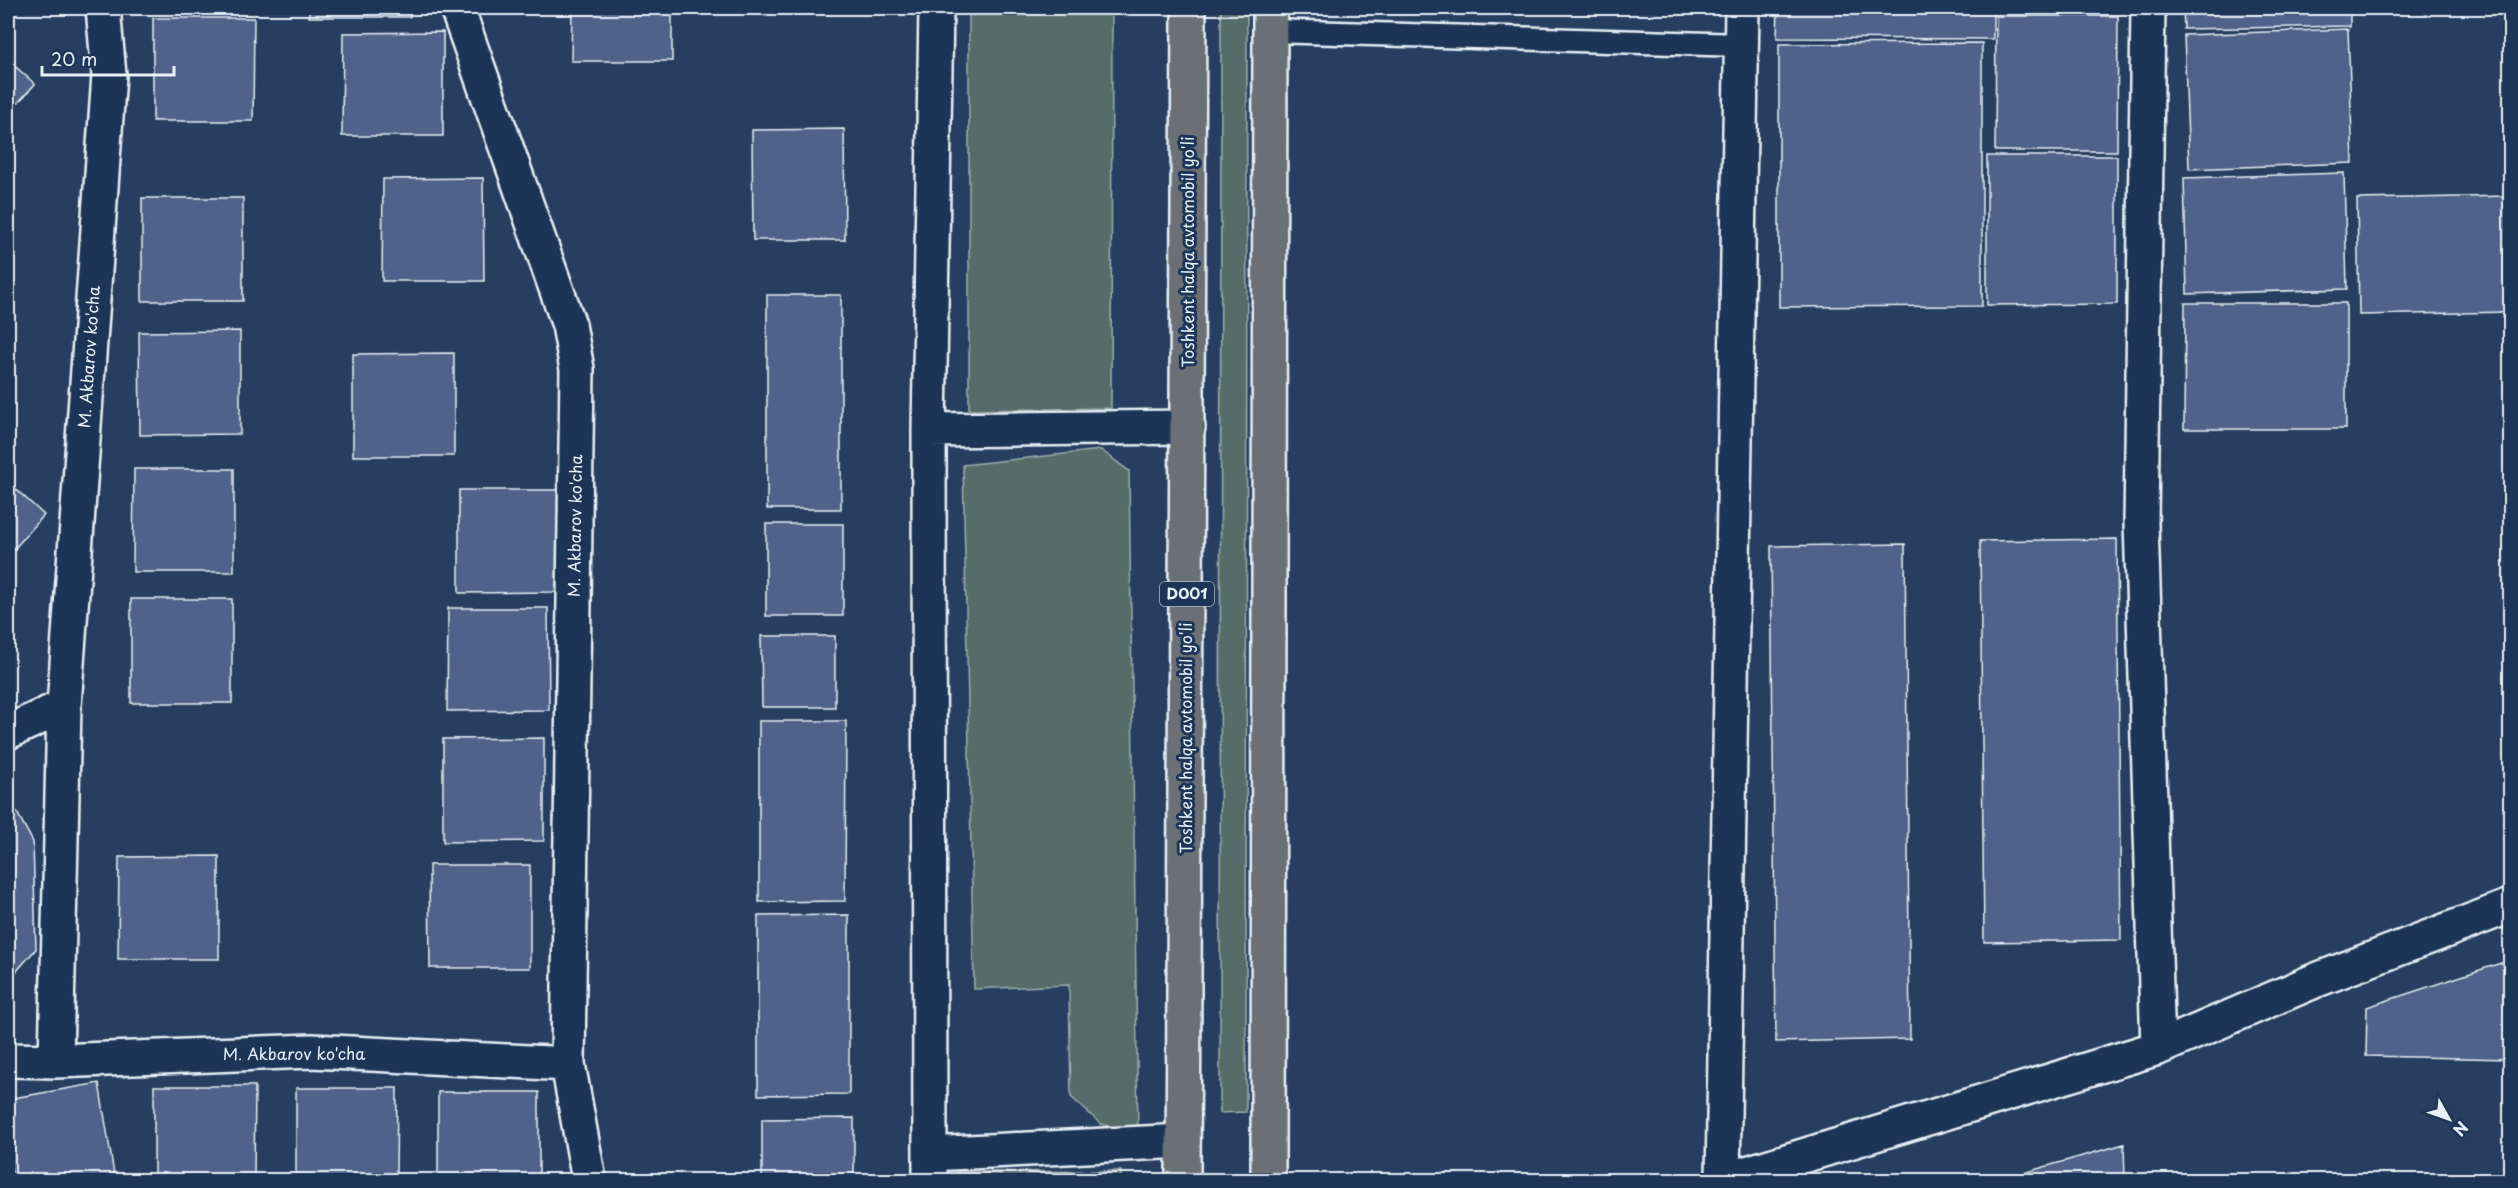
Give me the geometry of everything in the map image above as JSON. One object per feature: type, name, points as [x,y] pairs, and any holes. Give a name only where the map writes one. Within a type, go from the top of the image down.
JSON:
[{"type":"highway","name":"Toshkent halqa avtomobil yo'li","points":[[1183,1180],[1189,8]]},
{"type":"highway","points":[[1268,1180],[1270,19]]},
{"type":"street","name":"M. Akbarov ko'cha","points":[[56,1061],[64,706],[109,75],[103,8]]},
{"type":"street","name":"M. Akbarov ko'cha","points":[[457,8],[569,325],[577,369],[568,1064],[589,1180]]},
{"type":"street","points":[[936,8],[929,430],[930,1167],[1183,1141]]},
{"type":"street","points":[[1742,8],[1723,1180],[2158,1048],[2314,981],[2511,906]]},
{"type":"street","points":[[2148,8],[2141,523],[2158,1048]]},
{"type":"street","points":[[929,430],[1188,427]]},
{"type":"street","points":[[8,732],[64,706]]},
{"type":"street","name":"M. Akbarov ko'cha","points":[[8,1060],[56,1061],[312,1051],[568,1064]]},
{"type":"lane","points":[[1270,19],[1742,45]]},
{"type":"green space","points":[[969,8],[1112,8],[1111,408],[969,410]]},
{"type":"green space","points":[[1221,8],[1247,8],[1246,1112],[1220,1113]]},
{"type":"green space","points":[[1101,450],[1129,471],[1138,1132],[1101,1124],[1071,1097],[1069,985],[974,989],[963,465]]},
{"type":"green space","points":[[1121,1171],[1121,1180],[956,1180],[956,1172]]},
{"type":"building","points":[[309,8],[410,8],[410,17],[309,17]]},
{"type":"building","points":[[572,8],[672,8],[672,61],[571,61]]},
{"type":"building","points":[[1778,8],[1993,8],[1993,39],[1777,38]]},
{"type":"building","points":[[2183,8],[2350,8],[2350,26],[2184,29]]},
{"type":"building","points":[[1996,16],[2118,16],[2117,151],[1995,151]]},
{"type":"building","points":[[153,18],[254,18],[253,121],[153,121]]},
{"type":"building","points":[[2348,29],[2353,163],[2189,169],[2184,35]]},
{"type":"building","points":[[443,32],[443,136],[342,136],[343,33]]},
{"type":"building","points":[[1982,43],[1982,306],[1779,307],[1779,44]]},
{"type":"building","points":[[8,60],[35,84],[8,114]]},
{"type":"building","points":[[844,129],[845,240],[753,240],[752,130]]},
{"type":"building","points":[[1987,156],[2117,156],[2117,304],[1987,305]]},
{"type":"building","points":[[2344,173],[2347,289],[2187,294],[2184,178]]},
{"type":"building","points":[[483,178],[484,281],[382,281],[383,179]]},
{"type":"building","points":[[2510,196],[2510,312],[2359,315],[2357,199]]},
{"type":"building","points":[[142,198],[243,198],[243,301],[142,301]]},
{"type":"building","points":[[767,295],[841,295],[841,509],[767,509]]},
{"type":"building","points":[[2185,303],[2346,303],[2346,429],[2184,429]]},
{"type":"building","points":[[240,331],[240,434],[140,435],[139,332]]},
{"type":"building","points":[[454,353],[454,456],[353,456],[353,354]]},
{"type":"building","points":[[134,469],[234,469],[234,572],[133,572]]},
{"type":"building","points":[[8,482],[44,515],[8,556]]},
{"type":"building","points":[[459,490],[559,490],[559,592],[459,593]]},
{"type":"building","points":[[766,524],[843,524],[843,616],[766,616]]},
{"type":"building","points":[[2117,539],[2121,940],[1984,942],[1980,541]]},
{"type":"building","points":[[1905,544],[1910,1039],[1776,1042],[1771,546]]},
{"type":"building","points":[[131,599],[232,599],[232,703],[131,703]]},
{"type":"building","points":[[448,608],[548,608],[549,710],[447,711]]},
{"type":"building","points":[[761,636],[835,636],[835,707],[762,707]]},
{"type":"building","points":[[759,721],[846,721],[845,901],[759,902]]},
{"type":"building","points":[[544,738],[544,841],[443,842],[443,739]]},
{"type":"building","points":[[8,796],[33,842],[36,949],[8,981]]},
{"type":"building","points":[[219,856],[219,959],[118,959],[119,857]]},
{"type":"building","points":[[429,865],[530,865],[530,968],[430,968]]},
{"type":"building","points":[[849,915],[849,1094],[758,1095],[758,916]]},
{"type":"building","points":[[2510,960],[2510,1059],[2366,1056],[2367,1007]]},
{"type":"building","points":[[99,1083],[115,1180],[13,1180],[8,1148],[8,1099]]},
{"type":"building","points":[[154,1086],[255,1086],[254,1180],[154,1180]]},
{"type":"building","points":[[296,1088],[397,1088],[396,1180],[296,1180]]},
{"type":"building","points":[[438,1092],[539,1092],[539,1180],[438,1180]]},
{"type":"building","points":[[854,1118],[854,1180],[762,1180],[762,1119]]},
{"type":"building","points":[[2124,1144],[2125,1180],[2020,1180],[2020,1174]]}]
